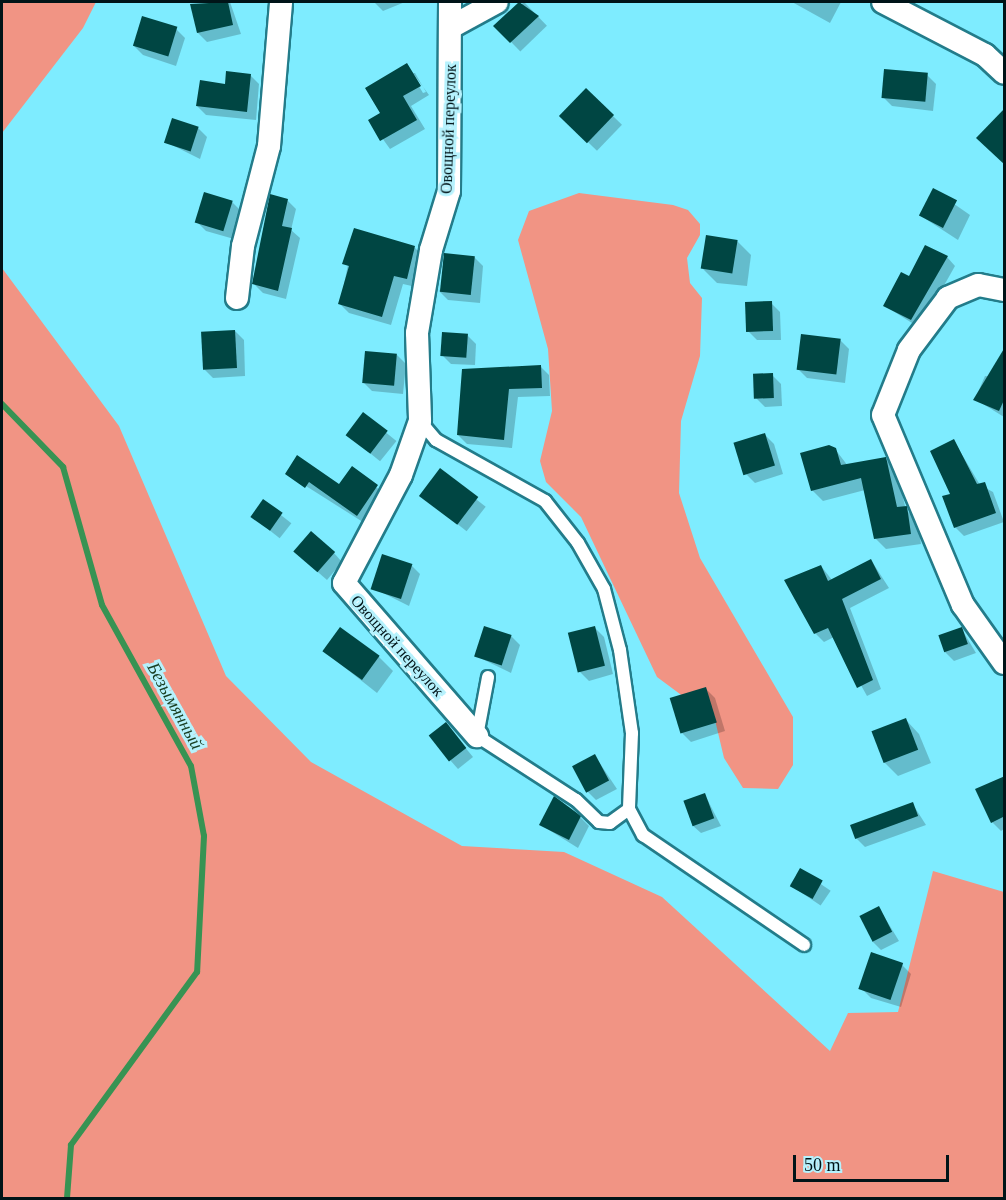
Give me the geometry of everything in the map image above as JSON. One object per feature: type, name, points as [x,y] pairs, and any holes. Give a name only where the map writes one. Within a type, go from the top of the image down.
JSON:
[{"type":"street","points":[[237,298],[243,246],[269,146],[281,2]]},
{"type":"street","name":"Овощной переулок","points":[[450,2],[449,191],[431,250],[417,333],[420,421],[401,475],[344,582],[477,736]]},
{"type":"street","points":[[451,27],[497,2]]},
{"type":"street","points":[[883,2],[986,55],[1005,73]]},
{"type":"street","points":[[1005,290],[978,285],[948,298],[909,350],[883,415],[963,605],[1005,663]]},
{"type":"lane","points":[[420,421],[436,440],[545,501],[578,543],[604,589],[620,650],[632,733],[629,809],[643,835],[804,945]]},
{"type":"lane","points":[[488,676],[477,736],[576,800],[599,822],[610,823],[629,809]]},
{"type":"shaded area","points":[[2,2],[96,2],[83,28],[2,133]]},
{"type":"shaded area","points":[[579,193],[673,205],[688,210],[700,224],[700,235],[687,258],[690,283],[702,298],[700,356],[681,421],[679,493],[700,558],[793,717],[793,765],[778,789],[743,788],[724,758],[715,720],[657,677],[581,517],[546,482],[540,461],[552,411],[548,349],[518,240],[529,211]]},
{"type":"shaded area","points":[[2,268],[119,426],[226,676],[311,762],[462,846],[564,852],[662,897],[830,1051],[848,1013],[898,1012],[933,871],[1004,892],[1004,1198],[2,1198]]},
{"type":"building","points":[[228,2],[233,25],[197,33],[190,4]]},
{"type":"building","points":[[519,2],[539,16],[510,43],[493,26]]},
{"type":"building","points":[[142,16],[177,27],[168,56],[133,46]]},
{"type":"building","points":[[407,63],[421,86],[403,96],[417,120],[380,141],[368,120],[380,113],[365,88]]},
{"type":"building","points":[[884,69],[928,73],[925,102],[881,98]]},
{"type":"building","points":[[226,71],[251,74],[247,112],[196,106],[200,80],[225,84]]},
{"type":"building","points":[[586,88],[614,115],[587,143],[559,116]]},
{"type":"building","points":[[1005,108],[1005,165],[976,138]]},
{"type":"building","points":[[172,118],[199,127],[191,151],[164,143]]},
{"type":"building","points":[[933,188],[957,200],[943,228],[919,216]]},
{"type":"building","points":[[204,192],[233,201],[223,231],[195,223]]},
{"type":"building","points":[[270,194],[288,199],[282,226],[292,228],[278,291],[252,284]]},
{"type":"building","points":[[354,228],[415,246],[407,279],[394,276],[382,317],[338,304],[349,266],[342,264]]},
{"type":"building","points":[[706,235],[738,240],[732,274],[701,269]]},
{"type":"building","points":[[925,245],[948,256],[911,320],[883,306],[901,272],[909,276]]},
{"type":"building","points":[[444,253],[475,256],[471,295],[440,292]]},
{"type":"building","points":[[772,301],[773,331],[746,332],[745,302]]},
{"type":"building","points":[[235,330],[237,368],[203,370],[201,332]]},
{"type":"building","points":[[442,332],[468,334],[466,358],[440,356]]},
{"type":"building","points":[[801,334],[841,339],[836,375],[797,370]]},
{"type":"building","points":[[1005,347],[1005,398],[999,411],[973,400]]},
{"type":"building","points":[[365,351],[397,354],[394,386],[362,383]]},
{"type":"building","points":[[541,365],[542,388],[509,389],[504,440],[457,435],[462,369]]},
{"type":"building","points":[[773,373],[774,398],[754,399],[753,374]]},
{"type":"building","points":[[363,412],[388,431],[370,454],[346,435]]},
{"type":"building","points":[[765,433],[775,466],[743,475],[733,443]]},
{"type":"building","points":[[954,439],[977,484],[985,482],[996,513],[954,528],[942,496],[950,494],[930,451]]},
{"type":"building","points":[[829,445],[836,448],[841,465],[886,457],[897,507],[907,506],[911,534],[874,539],[861,478],[811,491],[800,453]]},
{"type":"building","points":[[297,455],[339,484],[352,466],[378,485],[357,516],[309,482],[305,488],[285,474]]},
{"type":"building","points":[[440,468],[478,497],[457,525],[419,496]]},
{"type":"building","points":[[263,499],[283,513],[270,531],[250,517]]},
{"type":"building","points":[[311,531],[335,552],[317,572],[293,551]]},
{"type":"building","points":[[382,554],[412,564],[401,599],[371,589]]},
{"type":"building","points":[[871,559],[881,579],[842,599],[873,680],[857,688],[828,628],[814,634],[784,580],[821,565],[828,581]]},
{"type":"building","points":[[484,626],[512,635],[502,665],[474,656]]},
{"type":"building","points":[[595,626],[605,666],[578,673],[568,633]]},
{"type":"building","points":[[340,627],[380,656],[362,680],[322,651]]},
{"type":"building","points":[[962,627],[968,644],[944,652],[938,635]]},
{"type":"building","points":[[706,687],[717,722],[680,733],[670,698]]},
{"type":"building","points":[[906,718],[918,750],[884,763],[871,731]]},
{"type":"building","points":[[446,722],[466,748],[449,762],[429,736]]},
{"type":"building","points":[[595,754],[609,780],[586,793],[572,766]]},
{"type":"building","points":[[1005,776],[1005,816],[991,823],[975,789]]},
{"type":"building","points":[[705,793],[714,818],[693,826],[683,801]]},
{"type":"building","points":[[554,796],[581,816],[569,840],[539,825]]},
{"type":"building","points":[[913,802],[918,816],[855,839],[850,825]]},
{"type":"building","points":[[800,868],[823,881],[813,899],[790,886]]},
{"type":"building","points":[[879,906],[892,932],[873,942],[859,916]]},
{"type":"building","points":[[871,952],[903,963],[890,1000],[858,989]]},
{"type":"waterway","name":"Безымянный","points":[[2,404],[63,467],[102,605],[191,766],[204,836],[197,972],[71,1145],[67,1198]]}]
